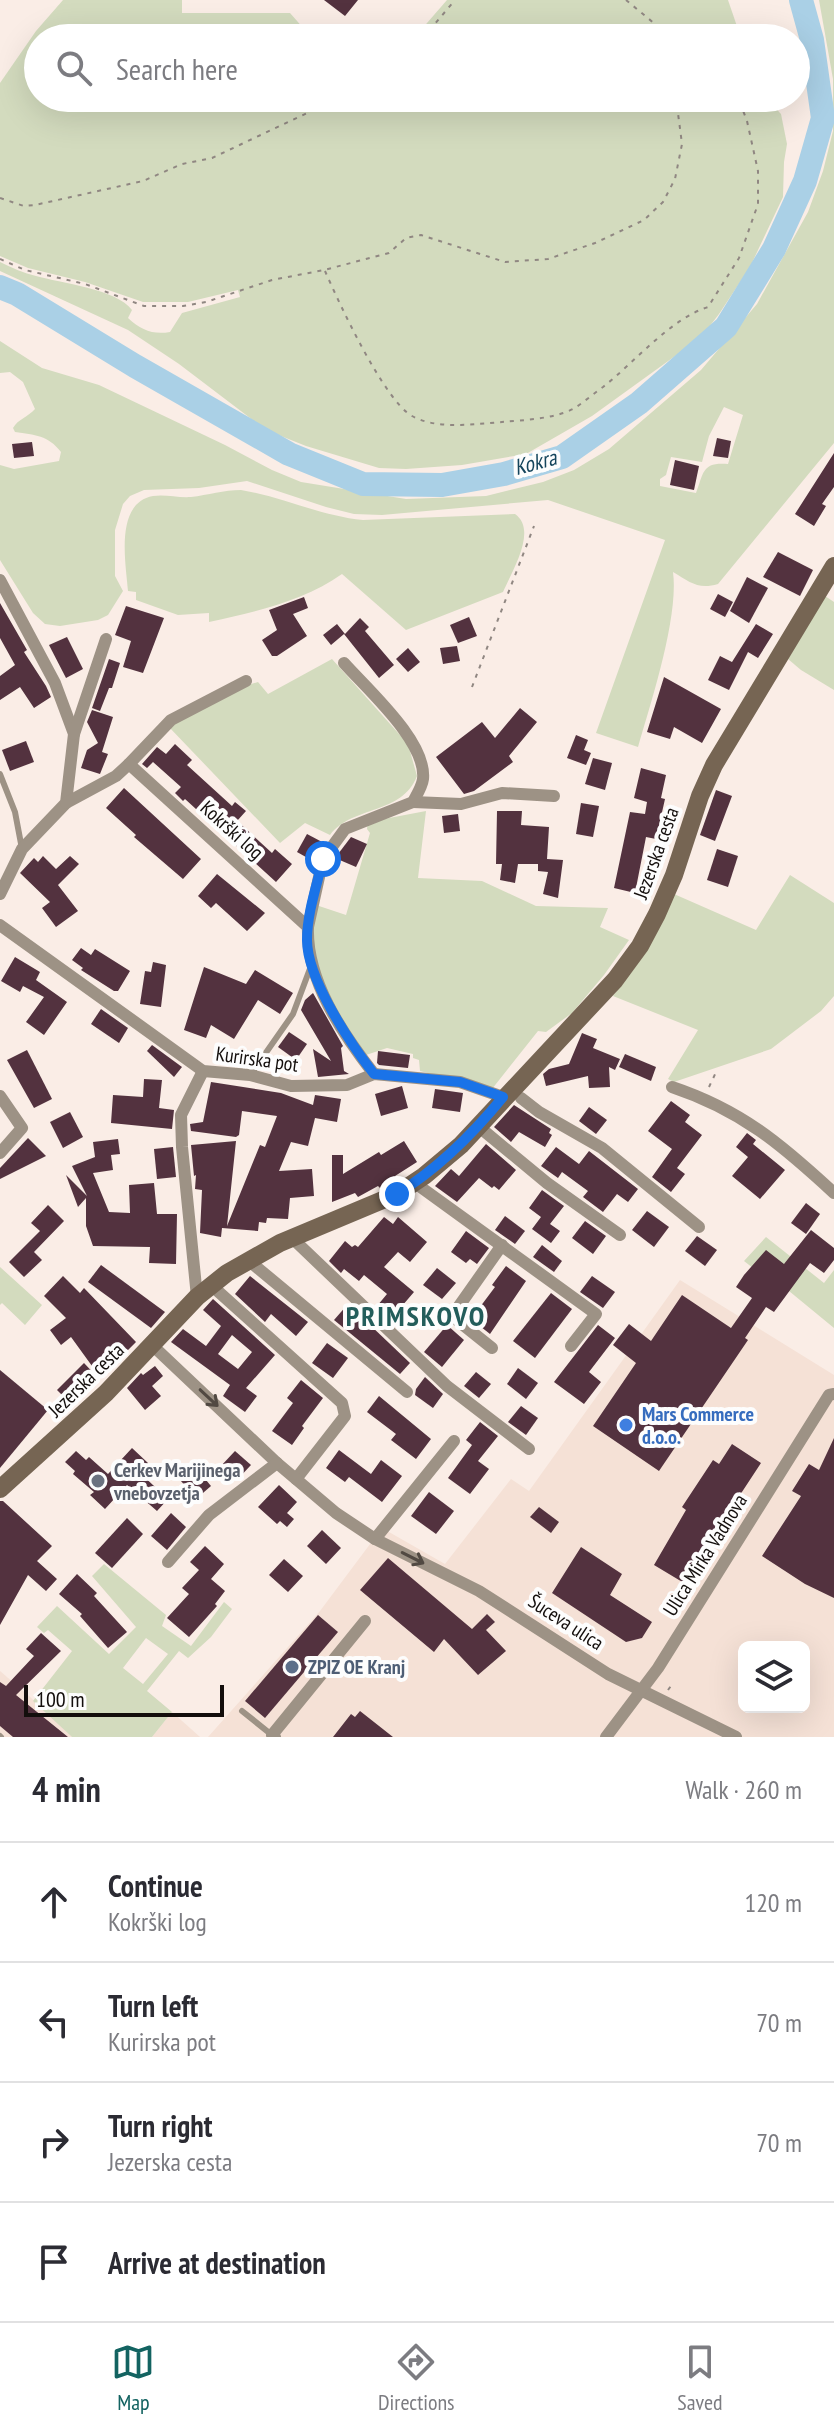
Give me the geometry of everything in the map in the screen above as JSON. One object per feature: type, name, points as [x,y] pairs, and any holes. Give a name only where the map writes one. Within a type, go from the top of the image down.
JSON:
[{"type":"street","name":"Jezerska cesta","points":[[0,1489],[106,1393],[204,1291],[248,1260],[292,1238],[370,1207],[415,1183],[512,1097],[615,980],[640,946],[668,888],[714,765],[834,566]]},
{"type":"street","points":[[0,580],[55,683],[74,734]]},
{"type":"street","points":[[66,803],[74,734],[106,639]]},
{"type":"street","points":[[344,663],[406,734],[420,757],[423,780],[413,802]]},
{"type":"street","points":[[0,894],[22,849],[66,803],[116,776],[171,720],[246,681]]},
{"type":"street","name":"Kokrški log","points":[[129,764],[308,927]]},
{"type":"street","points":[[374,1074],[349,1039],[311,966],[308,927],[323,859],[345,829],[413,802],[461,804],[502,793],[554,796]]},
{"type":"street","name":"Kurirska pot","points":[[0,925],[203,1071],[250,1075],[291,1086],[347,1085],[374,1074],[460,1082],[512,1097]]},
{"type":"street","points":[[203,1071],[181,1115],[182,1147],[204,1291],[342,1403],[345,1416],[296,1479]]},
{"type":"street","points":[[672,1087],[710,1100],[787,1150],[834,1193]]},
{"type":"street","points":[[0,1096],[22,1128],[0,1153]]},
{"type":"street","points":[[512,1097],[602,1148],[699,1227]]},
{"type":"street","points":[[478,1126],[547,1183],[620,1235]]},
{"type":"street","points":[[415,1183],[596,1314],[571,1346]]},
{"type":"street","points":[[292,1238],[447,1386],[529,1449]]},
{"type":"street","points":[[492,1348],[452,1316],[502,1245]]},
{"type":"street","points":[[248,1260],[407,1392]]},
{"type":"street","name":"Šuceva ulica","points":[[152,1345],[277,1463],[336,1513],[375,1539],[479,1591],[608,1674],[736,1737]]},
{"type":"street","name":"Ulica Mirka Vadnova","points":[[606,1737],[642,1691],[829,1395],[834,1394]]},
{"type":"street","points":[[375,1539],[454,1441]]},
{"type":"street","points":[[168,1562],[209,1515],[277,1463]]},
{"type":"street","points":[[273,1736],[365,1621]]},
{"type":"lane","points":[[0,774],[15,812],[22,849]]},
{"type":"lane","points":[[250,1075],[293,1014],[311,966]]},
{"type":"lane","points":[[242,1711],[273,1736]]},
{"type":"path","points":[[435,24],[455,0]]},
{"type":"path","points":[[626,0],[655,24]]},
{"type":"path","points":[[0,198],[24,206],[35,205],[143,181],[182,164],[212,158],[309,112]]},
{"type":"path","points":[[0,259],[25,270],[85,284],[144,306],[183,306],[206,302],[272,280],[389,253],[406,238],[421,235],[505,262],[548,259],[595,243],[644,220],[663,202],[675,179],[682,144],[678,112]]},
{"type":"path","points":[[324,270],[378,375],[395,401],[412,416],[441,424],[476,424],[543,417],[572,409],[628,367],[691,312],[708,307],[739,258],[758,204],[758,171],[744,112]]},
{"type":"path","points":[[472,687],[534,526]]},
{"type":"path","points":[[710,1100],[709,1083],[717,1070]]},
{"type":"shaded area","points":[[680,1280],[834,1375],[834,1737],[208,1737],[320,1611],[382,1528],[445,1564],[511,1479],[529,1491]]},
{"type":"shaded area","points":[[0,1671],[29,1696],[72,1737],[0,1737]]},
{"type":"shaded area","points":[[172,1712],[200,1737],[152,1737]]},
{"type":"green space","points":[[63,0],[182,0],[182,13],[290,13],[300,24],[42,24]]},
{"type":"green space","points":[[447,0],[728,0],[736,24],[426,24]]},
{"type":"green space","points":[[819,0],[834,0],[834,443],[718,584],[699,585],[673,572],[674,591],[668,635],[638,747],[596,733],[665,540],[548,500],[382,515],[354,514],[326,507],[247,481],[199,488],[144,490],[130,496],[123,504],[115,530],[115,576],[123,591],[108,615],[98,620],[60,626],[45,624],[33,613],[0,560],[0,465],[14,469],[59,461],[61,452],[46,439],[15,432],[15,425],[35,409],[23,382],[10,372],[0,373],[0,341],[42,368],[99,385],[301,482],[406,499],[486,496],[543,482],[574,470],[609,449],[701,370],[757,304],[808,212],[823,171],[833,131],[833,79]],"holes":[[[724,407],[743,415],[728,464],[713,465],[705,470],[696,493],[660,486],[660,479],[666,475],[671,457],[702,462],[709,436]]]},
{"type":"green space","points":[[24,48],[24,112],[779,112],[787,144],[783,197],[750,267],[706,331],[592,416],[526,454],[462,465],[379,468],[306,446],[266,430],[128,330],[0,271],[0,262],[32,275],[114,297],[132,310],[128,318],[148,331],[158,333],[170,332],[182,313],[240,297],[238,290],[188,302],[143,302],[85,282],[28,268],[0,256],[0,83]]},
{"type":"green space","points":[[241,490],[332,515],[363,520],[515,514],[521,521],[524,540],[503,592],[406,630],[342,574],[295,598],[261,610],[209,622],[209,613],[178,615],[136,600],[136,592],[128,591],[125,551],[127,522],[132,510],[141,501],[153,496],[191,497]]},
{"type":"green space","points":[[825,596],[834,602],[834,690],[788,659]]},
{"type":"green space","points":[[332,659],[408,744],[417,776],[410,789],[400,797],[351,819],[330,835],[305,823],[280,843],[168,726],[248,685],[258,682],[268,694]]},
{"type":"green space","points":[[426,811],[418,878],[482,881],[536,906],[608,908],[600,927],[629,940],[572,1013],[546,1032],[538,1031],[492,1089],[420,1071],[419,1060],[413,1058],[413,1054],[387,1048],[363,1056],[332,1003],[317,965],[312,925],[316,905],[346,915],[370,833],[368,822]]},
{"type":"green space","points":[[790,875],[834,903],[834,996],[821,1011],[771,1049],[674,1082],[668,1079],[698,1030],[613,996],[648,948],[674,894],[756,930]]},
{"type":"green space","points":[[766,1237],[824,1283],[834,1270],[834,1328],[789,1291],[786,1294],[744,1261]]},
{"type":"green space","points":[[0,1267],[42,1305],[25,1325],[2,1303],[0,1305]]},
{"type":"green space","points":[[104,1564],[166,1615],[162,1626],[191,1646],[224,1602],[232,1609],[211,1637],[188,1658],[179,1651],[147,1691],[172,1712],[152,1737],[72,1737],[33,1701],[72,1651],[48,1630],[44,1633],[37,1627],[57,1606],[109,1654],[136,1627],[92,1576]],"holes":[[[146,1638],[168,1654],[143,1684],[123,1668]]]},
{"type":"building","points":[[324,0],[358,0],[345,16]]},
{"type":"building","points":[[717,438],[731,441],[728,458],[713,456]]},
{"type":"building","points":[[32,442],[34,456],[14,458],[12,444]]},
{"type":"building","points":[[834,453],[834,487],[822,504],[826,506],[814,526],[795,514]]},
{"type":"building","points":[[675,460],[699,466],[694,490],[670,485]]},
{"type":"building","points":[[778,552],[813,570],[800,596],[763,577]]},
{"type":"building","points":[[747,577],[768,588],[749,623],[730,611]]},
{"type":"building","points":[[718,594],[733,602],[725,617],[710,609]]},
{"type":"building","points":[[304,597],[308,608],[293,614],[307,636],[277,656],[272,656],[262,640],[277,630],[269,610]]},
{"type":"building","points":[[0,603],[51,697],[34,708],[20,687],[0,700],[0,676],[15,665],[0,638]]},
{"type":"building","points":[[126,606],[164,618],[143,673],[123,667],[131,641],[115,635]]},
{"type":"building","points":[[469,617],[477,636],[458,643],[450,625]]},
{"type":"building","points":[[360,618],[369,627],[365,631],[394,665],[379,678],[344,634],[331,645],[323,635],[337,624],[345,634]]},
{"type":"building","points":[[756,624],[773,634],[758,658],[748,652],[729,690],[708,680],[720,656],[732,662]]},
{"type":"building","points":[[67,637],[83,669],[66,678],[49,645]]},
{"type":"building","points":[[457,646],[460,661],[443,664],[440,648]]},
{"type":"building","points":[[408,648],[420,662],[408,672],[396,659]]},
{"type":"building","points":[[109,659],[120,663],[100,711],[92,708]]},
{"type":"building","points":[[664,677],[721,709],[702,743],[674,727],[670,739],[647,732]]},
{"type":"building","points":[[520,708],[537,722],[509,756],[513,762],[474,791],[464,794],[436,757],[482,722],[495,738]]},
{"type":"building","points":[[92,710],[113,717],[102,752],[108,754],[100,774],[81,768],[87,750],[98,743],[87,722]]},
{"type":"building","points":[[576,735],[588,740],[584,750],[591,753],[586,765],[567,758]]},
{"type":"building","points":[[26,741],[34,762],[10,771],[2,750]]},
{"type":"building","points":[[175,744],[192,760],[187,765],[232,806],[235,802],[246,811],[237,821],[272,853],[275,849],[292,864],[276,882],[185,799],[183,801],[175,793],[181,787],[153,762],[147,768],[142,764],[157,747],[166,754]]},
{"type":"building","points":[[593,758],[612,763],[605,790],[585,784]]},
{"type":"building","points":[[641,768],[666,775],[661,798],[665,799],[656,839],[646,837],[635,893],[614,888],[630,812],[645,814],[647,802],[634,798]]},
{"type":"building","points":[[124,788],[201,859],[183,879],[106,808]]},
{"type":"building","points":[[716,790],[732,796],[715,841],[700,835]]},
{"type":"building","points":[[581,803],[599,806],[593,837],[576,834]]},
{"type":"building","points":[[497,811],[522,811],[521,825],[549,827],[547,859],[563,860],[558,898],[543,894],[548,872],[538,871],[538,864],[518,864],[515,883],[500,880],[502,864],[496,864]]},
{"type":"building","points":[[458,814],[460,831],[444,833],[442,816]]},
{"type":"building","points":[[307,834],[324,843],[313,861],[297,852]]},
{"type":"building","points":[[351,837],[367,844],[356,867],[335,858]]},
{"type":"building","points":[[717,849],[738,856],[728,887],[707,880]]},
{"type":"building","points":[[43,856],[56,869],[70,856],[79,864],[58,885],[78,911],[56,927],[42,908],[50,902],[20,873],[34,858],[38,862]]},
{"type":"building","points":[[217,874],[265,913],[247,931],[216,903],[211,908],[198,896]]},
{"type":"building","points":[[81,948],[91,955],[95,949],[130,971],[118,991],[81,970],[83,968],[72,960]]},
{"type":"building","points":[[15,957],[40,972],[36,980],[67,1002],[44,1035],[26,1022],[44,997],[23,986],[20,992],[1,981]]},
{"type":"building","points":[[153,962],[166,965],[161,1007],[140,1004],[145,971],[151,972]]},
{"type":"building","points":[[204,967],[246,984],[255,970],[293,993],[280,1014],[258,1000],[234,1039],[211,1025],[206,1038],[184,1030]]},
{"type":"building","points":[[313,993],[343,1046],[344,1071],[349,1074],[318,1077],[313,1049],[331,1061],[301,1010],[305,1000]]},
{"type":"building","points":[[101,1009],[128,1028],[119,1043],[91,1024]]},
{"type":"building","points":[[289,1032],[307,1044],[296,1060],[278,1047]]},
{"type":"building","points":[[582,1033],[597,1039],[593,1048],[620,1059],[615,1070],[609,1067],[610,1087],[589,1088],[588,1076],[546,1086],[543,1074],[549,1069],[569,1064]]},
{"type":"building","points":[[152,1045],[182,1067],[174,1077],[147,1051]]},
{"type":"building","points":[[27,1050],[52,1099],[34,1108],[7,1060]]},
{"type":"building","points":[[378,1051],[410,1055],[408,1068],[379,1065]]},
{"type":"building","points":[[625,1054],[656,1067],[651,1081],[619,1067]]},
{"type":"building","points":[[144,1079],[162,1080],[159,1108],[174,1110],[172,1129],[111,1123],[113,1095],[143,1097]]},
{"type":"building","points":[[211,1082],[281,1093],[313,1105],[315,1095],[341,1099],[337,1122],[315,1118],[308,1146],[291,1142],[279,1171],[312,1169],[314,1196],[290,1198],[288,1219],[267,1218],[266,1223],[259,1222],[258,1231],[222,1228],[221,1237],[200,1233],[202,1190],[195,1189],[191,1145],[236,1141],[227,1226],[260,1145],[265,1147],[277,1116],[242,1111],[239,1135],[236,1137],[191,1131],[190,1124],[203,1122]]},
{"type":"building","points":[[402,1086],[408,1108],[381,1116],[375,1094]]},
{"type":"building","points":[[435,1089],[463,1093],[460,1112],[432,1108]]},
{"type":"building","points":[[671,1101],[690,1115],[685,1122],[702,1135],[677,1168],[685,1174],[671,1192],[652,1177],[672,1149],[648,1131]]},
{"type":"building","points":[[514,1105],[551,1129],[549,1133],[552,1135],[545,1147],[519,1132],[511,1142],[494,1127]]},
{"type":"building","points":[[589,1107],[607,1120],[596,1134],[579,1121]]},
{"type":"building","points":[[70,1112],[83,1137],[63,1148],[50,1122]]},
{"type":"building","points":[[747,1133],[756,1140],[753,1144],[785,1170],[760,1199],[732,1176],[748,1157],[736,1147]]},
{"type":"building","points":[[28,1138],[46,1156],[0,1179],[0,1168]]},
{"type":"building","points":[[118,1139],[120,1154],[111,1155],[113,1170],[93,1173],[109,1212],[130,1213],[129,1185],[154,1183],[157,1214],[177,1214],[176,1264],[149,1263],[150,1247],[93,1246],[86,1226],[86,1198],[78,1207],[66,1175],[87,1196],[72,1166],[95,1157],[93,1142]]},
{"type":"building","points":[[404,1141],[417,1162],[395,1176],[397,1179],[358,1197],[355,1193],[332,1202],[332,1155],[343,1155],[343,1174]]},
{"type":"building","points":[[486,1144],[516,1170],[499,1190],[479,1178],[457,1202],[435,1186],[451,1169],[459,1176]]},
{"type":"building","points":[[173,1147],[176,1177],[157,1179],[154,1149]]},
{"type":"building","points":[[556,1147],[579,1164],[589,1151],[638,1189],[628,1202],[617,1194],[603,1212],[583,1197],[588,1191],[562,1172],[558,1178],[541,1166]]},
{"type":"building","points":[[542,1190],[564,1206],[550,1224],[560,1231],[551,1243],[532,1229],[541,1217],[529,1208]]},
{"type":"building","points":[[806,1203],[820,1214],[806,1234],[791,1223]]},
{"type":"building","points":[[48,1205],[64,1221],[34,1252],[42,1260],[24,1277],[9,1262],[40,1231],[31,1223]]},
{"type":"building","points":[[647,1211],[669,1227],[654,1247],[632,1230]]},
{"type":"building","points":[[505,1216],[525,1231],[515,1244],[495,1230]]},
{"type":"building","points":[[384,1217],[393,1224],[398,1217],[427,1242],[410,1262],[398,1252],[384,1267],[414,1292],[390,1320],[377,1306],[387,1294],[364,1275],[359,1281],[344,1269],[341,1273],[329,1261],[345,1241],[352,1247],[358,1247]]},
{"type":"building","points":[[585,1221],[606,1236],[593,1254],[572,1238]]},
{"type":"building","points":[[811,1230],[834,1248],[834,1260],[824,1273],[810,1263],[774,1312],[766,1307],[745,1338],[748,1340],[659,1471],[593,1426],[636,1363],[613,1345],[629,1324],[651,1341],[682,1295],[731,1328],[752,1298],[736,1287],[744,1275],[766,1250],[784,1264]]},
{"type":"building","points":[[466,1231],[489,1248],[477,1264],[470,1259],[466,1263],[451,1252]]},
{"type":"building","points":[[697,1236],[717,1250],[705,1266],[685,1251]]},
{"type":"building","points":[[542,1245],[562,1261],[554,1272],[533,1257]]},
{"type":"building","points":[[101,1265],[165,1312],[151,1328],[88,1282]]},
{"type":"building","points":[[506,1266],[526,1281],[490,1334],[471,1319]]},
{"type":"building","points":[[437,1268],[456,1283],[442,1299],[423,1285]]},
{"type":"building","points":[[63,1276],[80,1293],[84,1288],[136,1342],[122,1356],[115,1349],[92,1366],[71,1337],[61,1345],[50,1330],[66,1318],[44,1296]]},
{"type":"building","points":[[250,1276],[308,1322],[296,1336],[271,1314],[265,1322],[235,1294]]},
{"type":"building","points":[[592,1276],[615,1292],[603,1308],[580,1292]]},
{"type":"building","points":[[551,1293],[572,1309],[535,1358],[513,1341]]},
{"type":"building","points":[[213,1299],[275,1355],[246,1388],[257,1396],[245,1412],[223,1396],[230,1385],[171,1342],[183,1329],[206,1346],[221,1326],[203,1310]],"holes":[[[232,1335],[252,1352],[238,1369],[218,1354]]]},
{"type":"building","points":[[348,1304],[410,1363],[400,1374],[334,1320]]},
{"type":"building","points":[[447,1325],[464,1340],[442,1367],[424,1352]]},
{"type":"building","points":[[598,1325],[615,1338],[589,1372],[601,1382],[584,1404],[554,1382]]},
{"type":"building","points":[[327,1343],[348,1358],[333,1378],[312,1363]]},
{"type":"building","points":[[84,1363],[99,1379],[72,1405],[57,1390]]},
{"type":"building","points":[[155,1366],[163,1376],[152,1386],[161,1396],[145,1410],[127,1388],[141,1373],[143,1375]]},
{"type":"building","points":[[518,1368],[538,1383],[526,1399],[507,1384]]},
{"type":"building","points":[[0,1370],[48,1410],[0,1468]]},
{"type":"building","points":[[476,1372],[491,1384],[479,1398],[464,1386]]},
{"type":"building","points":[[425,1377],[443,1394],[433,1408],[415,1395]]},
{"type":"building","points":[[301,1380],[323,1398],[292,1445],[272,1431],[293,1403],[287,1398]]},
{"type":"building","points":[[379,1396],[431,1439],[416,1459],[391,1440],[396,1434],[367,1412]]},
{"type":"building","points":[[521,1406],[538,1418],[526,1435],[508,1422]]},
{"type":"building","points":[[480,1422],[498,1436],[478,1461],[489,1469],[470,1494],[448,1478],[472,1445],[466,1440]]},
{"type":"building","points":[[834,1438],[834,1598],[805,1584],[762,1556],[801,1496],[792,1491],[809,1464],[819,1470]]},
{"type":"building","points":[[732,1444],[761,1463],[715,1529],[684,1583],[654,1565],[686,1510],[682,1507],[713,1460],[719,1464]]},
{"type":"building","points":[[132,1448],[148,1463],[139,1472],[168,1499],[157,1511],[127,1485],[105,1509],[90,1495],[94,1492],[73,1474],[75,1471],[65,1462],[76,1451],[86,1460],[89,1457],[108,1474]]},
{"type":"building","points":[[339,1450],[371,1474],[381,1460],[402,1476],[382,1502],[349,1477],[345,1482],[326,1468]]},
{"type":"building","points":[[235,1451],[251,1465],[236,1481],[220,1467]]},
{"type":"building","points":[[196,1468],[211,1486],[196,1499],[181,1481]]},
{"type":"building","points":[[279,1485],[297,1502],[287,1513],[294,1519],[287,1527],[280,1521],[277,1524],[258,1507]]},
{"type":"building","points":[[429,1492],[454,1511],[436,1534],[411,1516]]},
{"type":"building","points":[[0,1501],[52,1546],[37,1561],[57,1579],[46,1591],[28,1575],[0,1625]]},
{"type":"building","points":[[539,1507],[559,1522],[551,1533],[530,1517]]},
{"type":"building","points":[[171,1513],[186,1527],[167,1550],[151,1536]]},
{"type":"building","points":[[127,1518],[143,1534],[112,1568],[95,1553]]},
{"type":"building","points":[[322,1530],[341,1548],[326,1564],[307,1546]]},
{"type":"building","points":[[205,1546],[224,1564],[211,1579],[225,1591],[215,1604],[217,1606],[189,1637],[167,1618],[189,1594],[182,1588],[199,1570],[190,1562]]},
{"type":"building","points":[[581,1547],[622,1574],[610,1595],[652,1622],[642,1638],[626,1642],[552,1593]]},
{"type":"building","points":[[388,1558],[472,1629],[487,1614],[495,1622],[486,1630],[506,1651],[478,1675],[444,1639],[434,1652],[360,1590]]},
{"type":"building","points":[[284,1559],[303,1576],[288,1592],[269,1575]]},
{"type":"building","points":[[77,1574],[97,1593],[94,1596],[127,1632],[108,1648],[80,1616],[82,1614],[59,1594]]},
{"type":"building","name":"ZPIZ OE Kranj","points":[[318,1615],[338,1632],[265,1718],[245,1701]]},
{"type":"building","points":[[41,1633],[61,1651],[16,1695],[68,1737],[13,1737],[0,1726],[0,1682],[6,1686],[34,1656],[26,1649]]},
{"type":"building","points":[[360,1711],[393,1737],[333,1737],[351,1714],[355,1717]]},
{"type":"waterway","name":"Kokra","points":[[801,0],[808,24]]},
{"type":"waterway","name":"Kokra","points":[[0,287],[17,294],[289,454],[363,484],[442,485],[504,474],[562,457],[639,403],[726,327],[774,249],[805,181],[823,118],[810,33]]},
{"type":"place","name":"Mars Commerce d.o.o.","points":[[626,1425]]},
{"type":"place","name":"Cerkev Marijinega vnebovzetja","points":[[98,1481]]},
{"type":"place","name":"ZPIZ OE Kranj","points":[[292,1667]]},
{"type":"district","name":"PRIMSKOVO","points":[[416,1316]]},
{"type":"route","points":[[323,859],[307,944],[311,966],[356,1051],[374,1074],[460,1082],[503,1097],[461,1145],[397,1194]]}]
